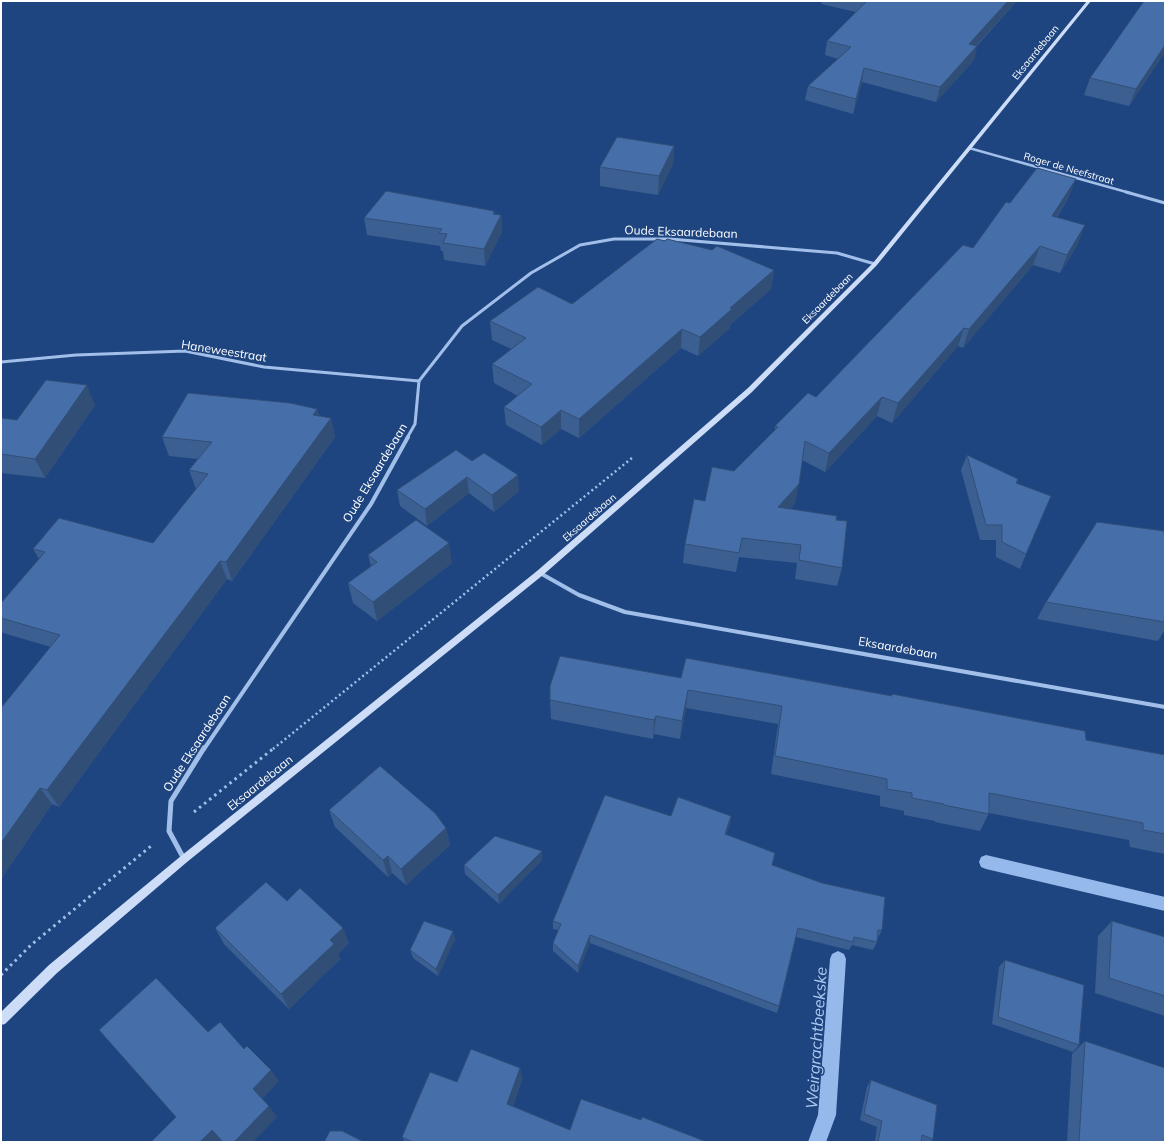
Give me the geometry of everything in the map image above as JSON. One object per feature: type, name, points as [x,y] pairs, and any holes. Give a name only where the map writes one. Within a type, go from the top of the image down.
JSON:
[{"type":"main road","name":"Eksaardebaan","points":[[1,1020],[53,969],[184,859],[540,573],[750,390],[875,264],[1089,1]]},
{"type":"street","name":"Roger de Neefstraat","points":[[969,148],[1165,203]]},
{"type":"street","name":"Oude Eksaardebaan","points":[[169,831],[171,800],[202,751],[371,504],[415,424],[419,381],[462,326],[530,273],[580,245],[614,239],[670,239],[801,248],[837,253],[875,264]]},
{"type":"street","name":"Haneweestraat","points":[[1,362],[76,355],[185,351],[264,367],[419,381]]},
{"type":"street","name":"Eksaardebaan","points":[[540,573],[579,595],[625,612],[1165,707]]},
{"type":"street","points":[[169,831],[184,859]]},
{"type":"path","points":[[1,975],[31,945],[169,831],[637,454]]},
{"type":"building","points":[[867,1],[1008,1],[969,44],[977,46],[940,87],[864,68],[856,99],[808,86],[851,47],[827,41]]},
{"type":"building","points":[[1144,1],[1165,1],[1165,45],[1136,89],[1090,78]]},
{"type":"building","points":[[617,137],[674,146],[659,176],[600,167]]},
{"type":"building","points":[[1037,168],[1076,179],[1052,216],[1085,225],[1067,255],[1040,246],[969,329],[964,328],[898,403],[882,397],[829,453],[805,441],[799,484],[778,507],[837,516],[836,520],[847,521],[842,568],[799,560],[801,545],[742,538],[739,553],[685,544],[694,499],[705,501],[712,467],[734,471],[778,427],[775,426],[808,393],[816,397],[963,245],[973,248],[1006,202],[1010,203]]},
{"type":"building","points":[[386,191],[494,211],[493,214],[501,215],[484,249],[443,243],[447,234],[439,233],[442,229],[364,218]]},
{"type":"building","points":[[657,239],[665,241],[667,239],[712,250],[717,246],[774,270],[730,308],[732,309],[700,337],[682,329],[579,419],[561,410],[541,427],[504,407],[532,384],[492,364],[526,338],[490,321],[538,287],[572,304]]},
{"type":"building","points":[[46,380],[87,385],[35,459],[1,454],[1,418],[17,420]]},
{"type":"building","points":[[188,393],[290,403],[317,409],[313,415],[331,418],[226,562],[220,561],[47,790],[40,788],[1,843],[1,708],[60,635],[1,618],[1,603],[45,552],[33,549],[59,518],[153,543],[208,474],[189,470],[212,442],[162,437]]},
{"type":"building","points":[[456,450],[472,461],[484,453],[518,475],[492,495],[467,477],[425,509],[397,490]]},
{"type":"building","points":[[967,455],[1018,479],[1016,483],[1051,496],[1026,554],[1002,542],[1002,525],[986,525]]},
{"type":"building","points":[[416,520],[449,543],[373,602],[348,583],[377,562],[368,555]]},
{"type":"building","points":[[1097,522],[1164,531],[1165,622],[1046,602]]},
{"type":"building","points":[[560,656],[681,678],[686,658],[892,696],[892,694],[1085,731],[1086,740],[1165,755],[1165,834],[1143,830],[1143,823],[989,793],[989,814],[944,805],[912,798],[912,793],[887,789],[887,779],[775,756],[782,706],[688,690],[682,721],[656,716],[654,720],[550,700],[550,686]]},
{"type":"building","points":[[380,766],[435,813],[446,828],[401,869],[388,856],[383,860],[329,810]]},
{"type":"building","points":[[605,795],[671,816],[678,797],[731,816],[725,834],[775,853],[772,865],[822,883],[885,897],[882,930],[878,930],[877,942],[854,937],[853,942],[798,928],[779,1006],[590,935],[578,966],[553,943],[561,924],[553,921]]},
{"type":"building","points":[[495,836],[542,851],[498,895],[464,865]]},
{"type":"building","points":[[266,882],[287,901],[300,888],[343,928],[330,940],[334,944],[281,994],[215,928]]},
{"type":"building","points":[[424,921],[453,931],[436,969],[410,950]]},
{"type":"building","points":[[1112,921],[1165,937],[1165,996],[1109,978]]},
{"type":"building","points":[[1005,960],[1084,985],[1079,1045],[998,1017]]},
{"type":"building","points":[[156,978],[208,1032],[220,1022],[244,1049],[247,1046],[271,1070],[253,1089],[269,1106],[234,1142],[223,1142],[212,1130],[200,1142],[151,1142],[176,1117],[99,1030]]},
{"type":"building","points":[[1085,1041],[1165,1068],[1165,1142],[1079,1142]]},
{"type":"building","points":[[471,1049],[520,1068],[507,1104],[570,1130],[581,1099],[641,1120],[642,1117],[707,1142],[413,1142],[402,1137],[430,1072],[457,1082]]},
{"type":"building","points":[[871,1080],[937,1105],[933,1139],[922,1135],[921,1142],[878,1142],[882,1121],[864,1114]]},
{"type":"building","points":[[330,1131],[342,1131],[364,1142],[324,1142]]},
{"type":"waterway","name":"Weirgrachtbeekske","points":[[986,862],[1165,904]]},
{"type":"waterway","name":"Weirgrachtbeekske","points":[[817,1142],[827,1115],[838,959]]}]
